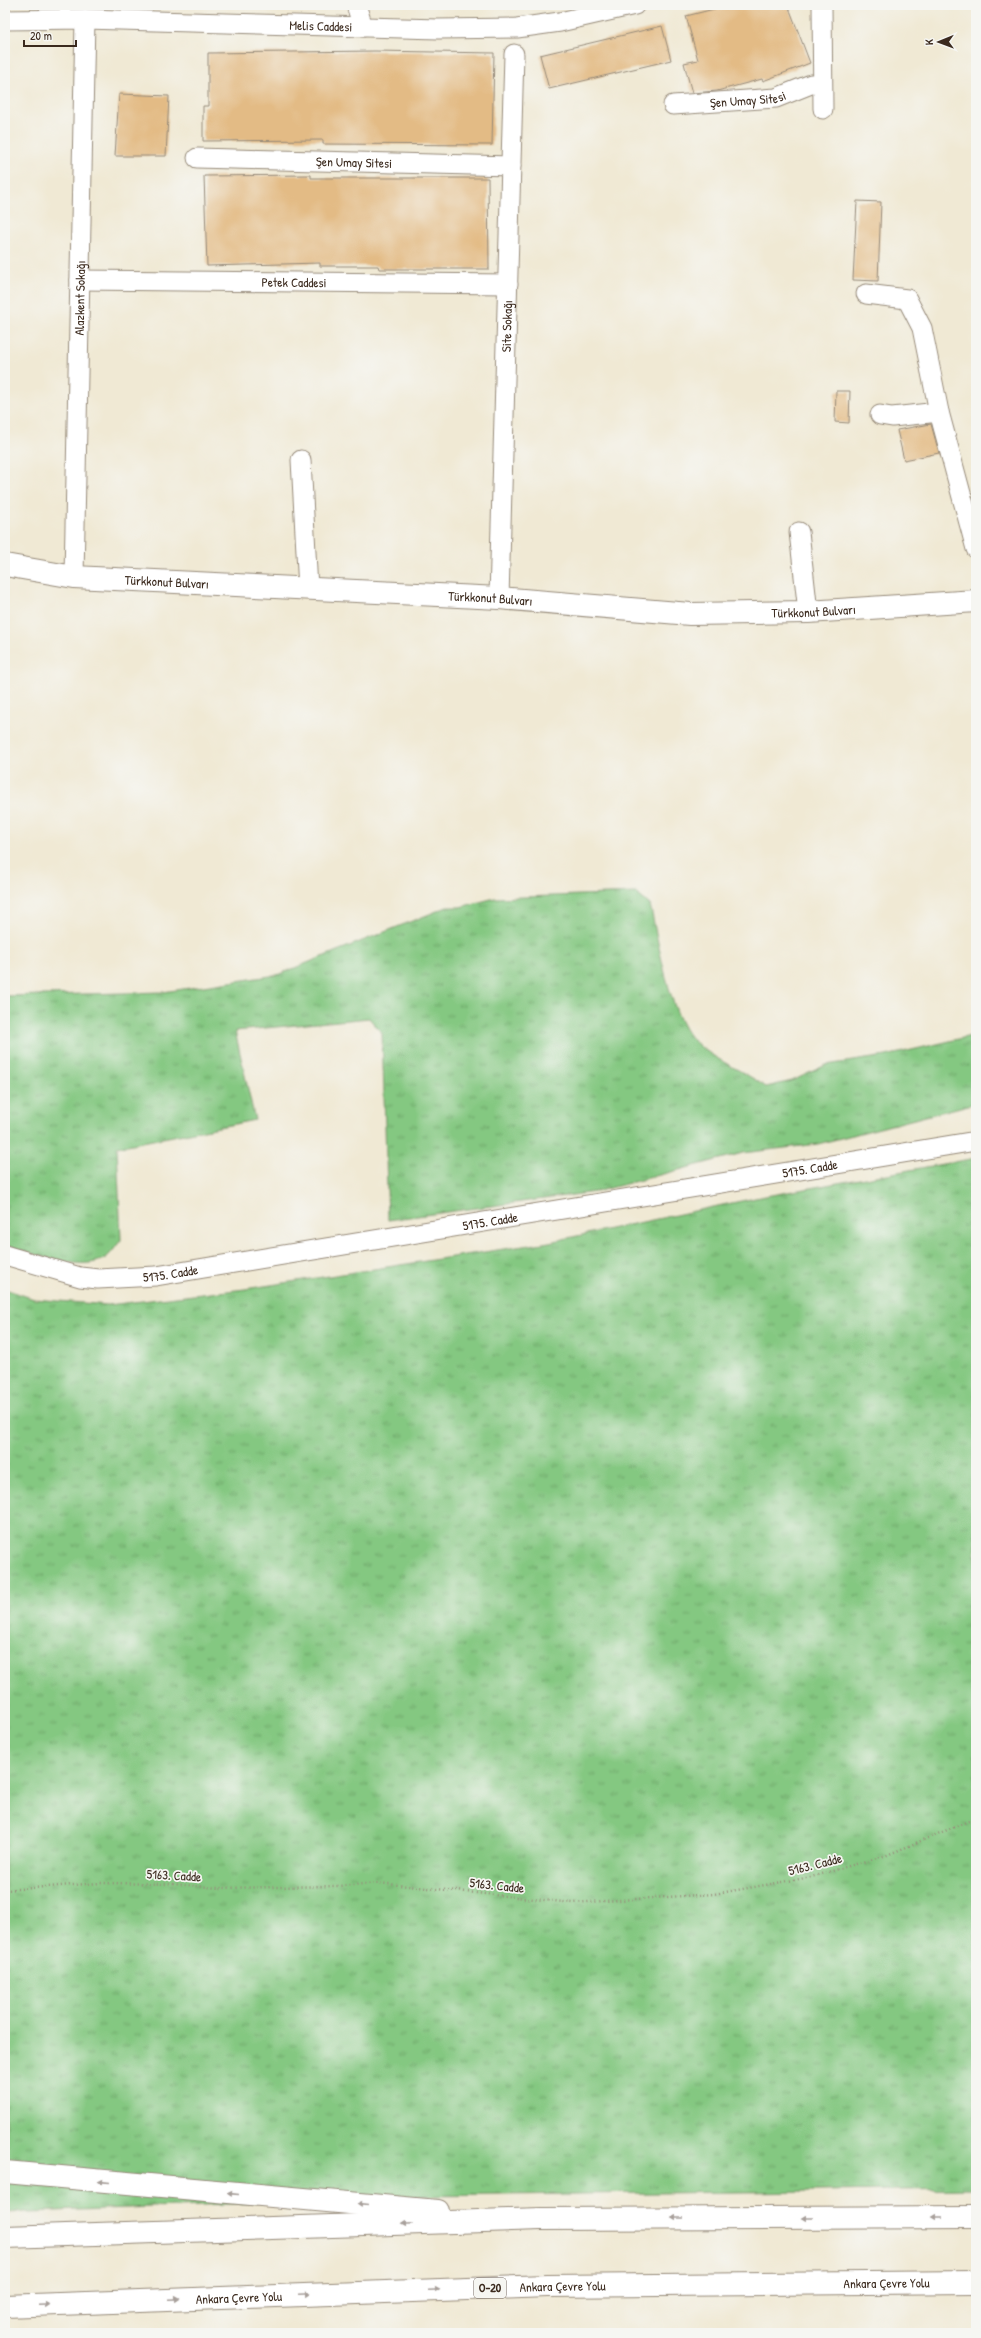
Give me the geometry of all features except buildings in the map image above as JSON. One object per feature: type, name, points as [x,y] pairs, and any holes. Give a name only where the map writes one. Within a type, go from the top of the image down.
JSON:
[{"type":"main road","name":"Türkkonut Bulvarı","points":[[5,565],[74,577],[499,598],[690,614],[808,612],[976,601]]},
{"type":"main road","points":[[5,2172],[541,2219]]},
{"type":"main road","points":[[5,2237],[541,2219],[976,2217]]},
{"type":"main road","name":"Ankara Çevre Yolu","points":[[5,2306],[547,2286],[976,2282]]},
{"type":"street","points":[[356,5],[363,26]]},
{"type":"street","name":"Melis Caddesi","points":[[5,20],[85,19],[363,26],[517,28],[560,22],[634,5]]},
{"type":"street","points":[[822,5],[823,109]]},
{"type":"street","name":"Alazkent Sokağı","points":[[74,577],[85,19]]},
{"type":"street","name":"Site Sokağı","points":[[499,598],[514,54]]},
{"type":"street","name":"Şen Umay Sitesi","points":[[673,105],[776,98],[811,84],[822,84]]},
{"type":"street","name":"Şen Umay Sitesi","points":[[197,158],[512,166]]},
{"type":"street","name":"Petek Caddesi","points":[[80,280],[508,284]]},
{"type":"street","points":[[866,294],[907,299],[922,328],[939,412],[976,549]]},
{"type":"street","points":[[880,415],[892,417],[939,412]]},
{"type":"street","points":[[301,460],[308,589]]},
{"type":"street","points":[[799,532],[808,612]]},
{"type":"street","name":"5175. Cadde","points":[[5,1255],[80,1277],[104,1279],[156,1276],[976,1141]]},
{"type":"path","name":"5163. Cadde","points":[[5,1890],[100,1884],[175,1884],[218,1888],[337,1886],[379,1883],[572,1903],[714,1894],[811,1877],[887,1855],[976,1818]]},
{"type":"green space","points":[[636,893],[650,905],[666,977],[678,1015],[694,1041],[720,1060],[748,1075],[766,1087],[792,1081],[826,1065],[886,1056],[971,1036],[976,1039],[976,1103],[818,1144],[743,1153],[595,1192],[388,1220],[382,1033],[369,1018],[235,1031],[255,1120],[117,1147],[121,1240],[106,1258],[93,1262],[68,1262],[54,1260],[5,1244],[5,996],[163,992],[277,975],[447,907],[460,907],[495,898]]},
{"type":"green space","points":[[976,1158],[976,2189],[423,2196],[5,2213],[5,1289],[34,1299],[108,1305],[245,1289],[549,1242],[760,1197]]}]
